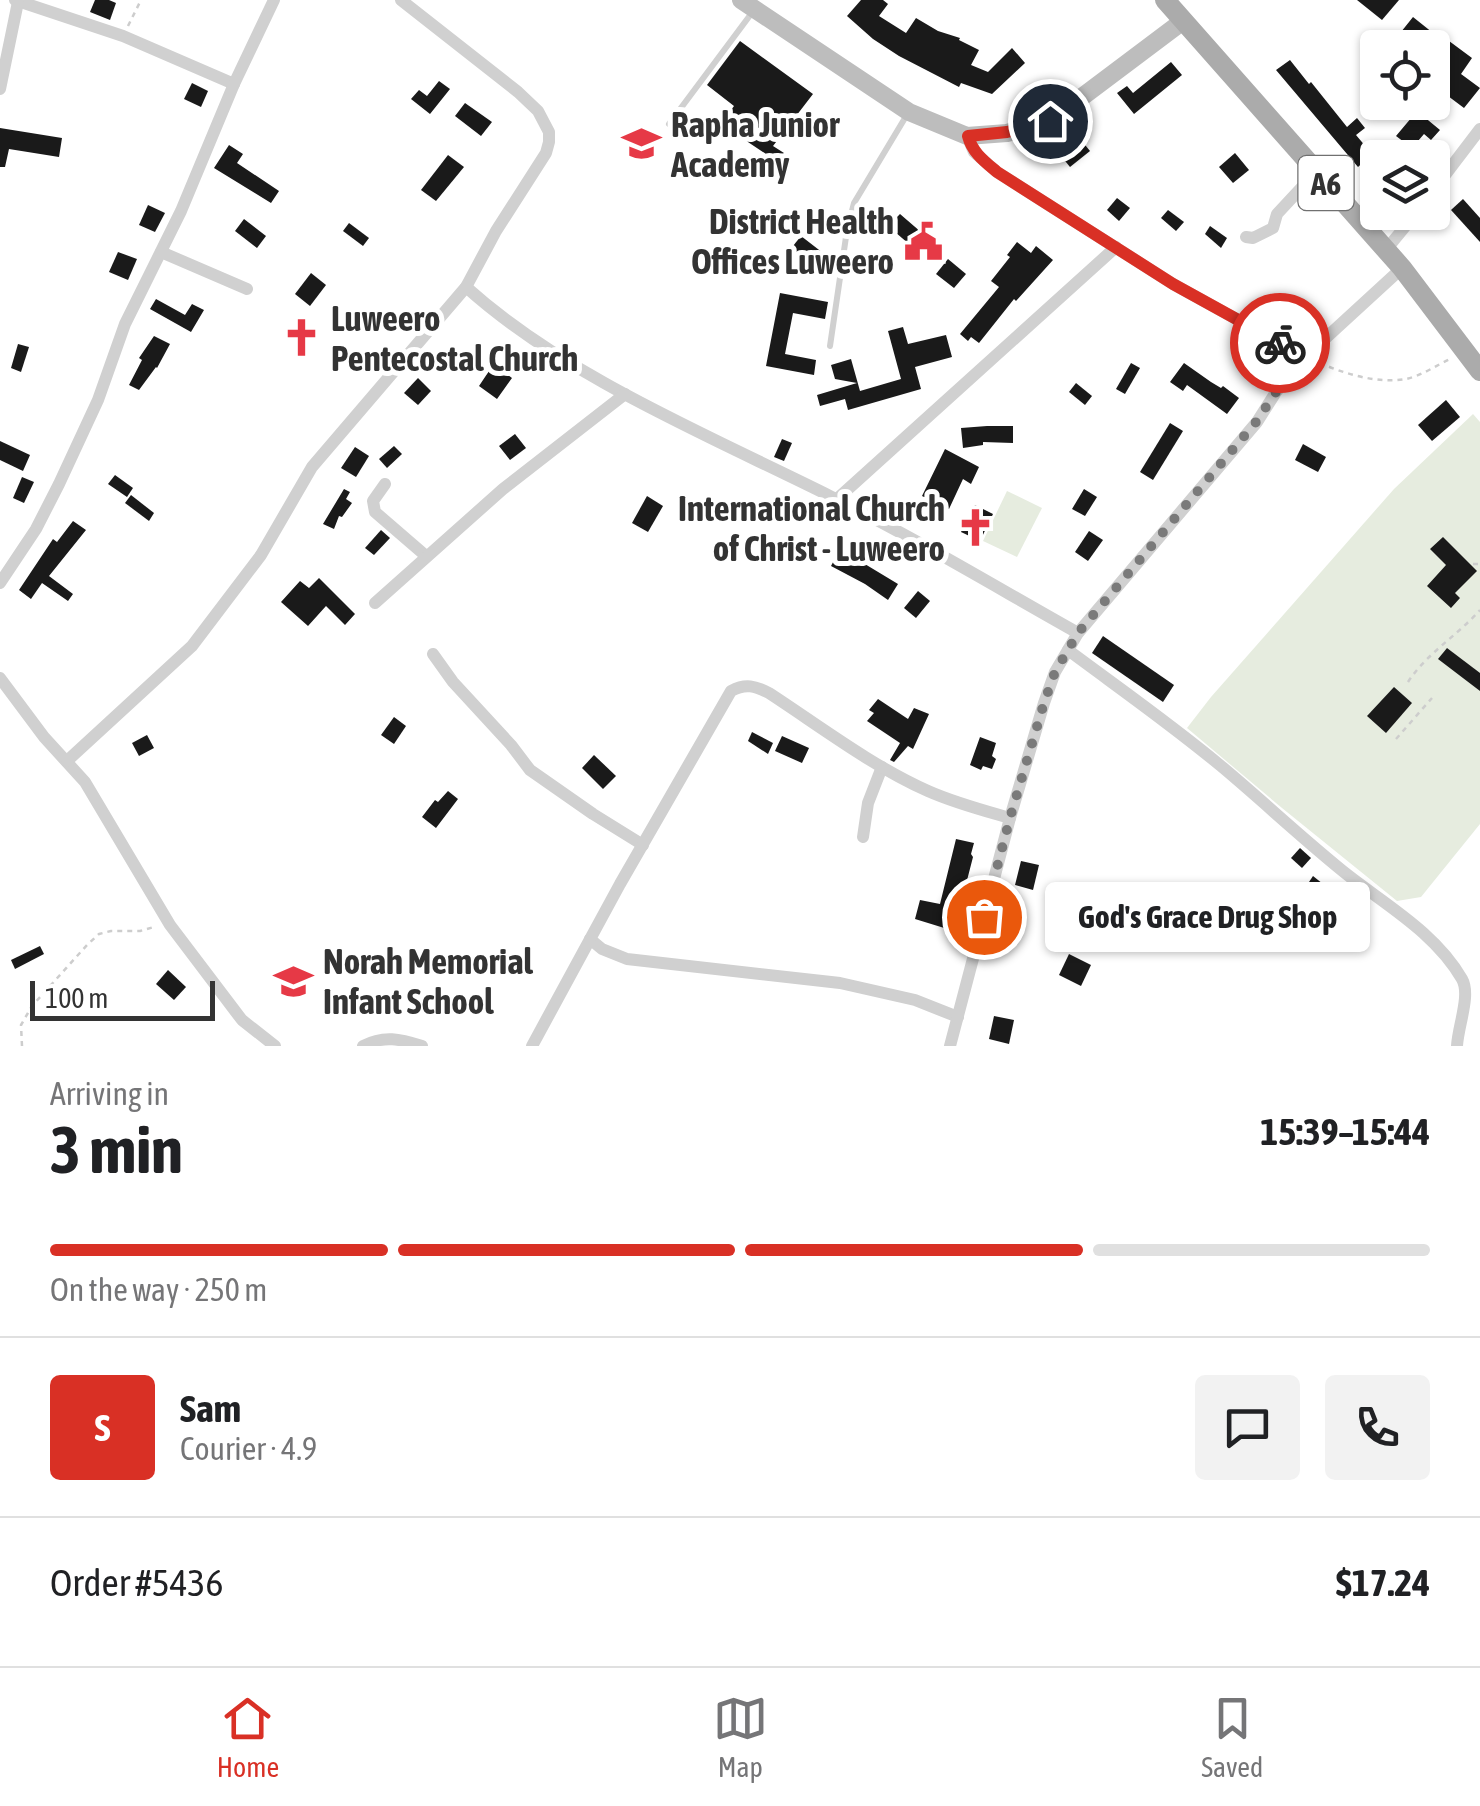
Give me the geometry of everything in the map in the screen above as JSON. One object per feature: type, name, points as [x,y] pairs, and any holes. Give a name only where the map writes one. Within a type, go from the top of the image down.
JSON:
[{"type":"main road","points":[[748,5],[908,112],[968,136],[1007,132],[1050,121],[1173,7]]},
{"type":"main road","name":"A6","points":[[1173,7],[1402,268],[1480,371]]},
{"type":"street","points":[[0,583],[60,484],[98,400],[125,324],[181,210],[274,0]]},
{"type":"street","points":[[67,761],[192,646],[261,556],[312,467],[466,287],[546,152],[549,132],[538,112],[401,0]]},
{"type":"street","points":[[0,90],[17,1],[123,36],[234,84]]},
{"type":"street","points":[[1450,168],[1480,128]]},
{"type":"street","points":[[968,136],[974,152],[997,172],[1173,284],[1305,357]]},
{"type":"street","points":[[1246,237],[1253,238],[1273,228],[1277,214],[1316,172]]},
{"type":"street","points":[[1385,252],[1403,230]]},
{"type":"street","points":[[837,499],[1116,247]]},
{"type":"street","points":[[161,252],[247,290]]},
{"type":"street","points":[[950,1046],[1010,818],[1055,672],[1078,633],[1256,422],[1305,357],[1402,268]]},
{"type":"street","points":[[466,287],[521,333],[625,394],[837,499],[1078,633]]},
{"type":"street","points":[[375,603],[503,489],[625,394]]},
{"type":"street","points":[[385,484],[372,500],[375,512],[426,556]]},
{"type":"street","points":[[1068,650],[1191,742],[1421,930],[1465,986],[1457,1046]]},
{"type":"street","points":[[432,654],[530,770],[643,845]]},
{"type":"street","points":[[0,678],[44,738],[86,782],[170,925],[242,1020],[275,1046]]},
{"type":"street","points":[[532,1046],[731,691],[738,686],[755,686],[769,693],[882,767],[940,796],[1010,818]]},
{"type":"street","points":[[863,837],[868,803],[882,767]]},
{"type":"street","points":[[590,939],[627,959],[840,983],[915,1000],[958,1017]]},
{"type":"street","points":[[363,1046],[395,1038],[422,1046]]},
{"type":"lane","points":[[669,124],[748,5]]},
{"type":"lane","points":[[830,346],[854,203],[908,112]]},
{"type":"path","points":[[123,36],[141,0]]},
{"type":"path","points":[[1305,357],[1355,376],[1390,380],[1408,379],[1465,352]]},
{"type":"path","points":[[1472,564],[1480,564]]},
{"type":"path","points":[[1408,682],[1420,664],[1480,610]]},
{"type":"path","points":[[1396,738],[1432,698]]},
{"type":"path","points":[[22,1046],[21,1025],[32,1006],[99,934],[170,925]]},
{"type":"shaded area","points":[[1473,414],[1480,422],[1480,824],[1421,897],[1397,901],[1187,728],[1394,489]]},
{"type":"shaded area","points":[[1007,491],[1042,508],[1017,557],[983,541]]},
{"type":"building","points":[[95,0],[116,3],[110,20],[90,12]]},
{"type":"building","points":[[861,0],[883,0],[888,4],[879,16],[906,33],[916,18],[960,38],[979,50],[971,65],[988,72],[1012,48],[1025,63],[992,94],[961,83],[959,87],[899,56],[847,16]]},
{"type":"building","points":[[1357,0],[1399,0],[1382,20]]},
{"type":"building","points":[[1413,17],[1429,30],[1403,30]]},
{"type":"building","points":[[740,41],[813,94],[773,146],[784,153],[778,162],[721,124],[734,106],[707,85]]},
{"type":"building","points":[[1450,42],[1472,58],[1461,74],[1480,88],[1464,108],[1450,98]]},
{"type":"building","points":[[1290,60],[1347,127],[1357,118],[1365,128],[1356,135],[1360,140],[1358,167],[1276,70]]},
{"type":"building","points":[[1171,62],[1182,75],[1134,114],[1117,93],[1127,86],[1133,93]]},
{"type":"building","points":[[439,81],[450,89],[430,114],[411,99],[419,90],[427,96]]},
{"type":"building","points":[[192,83],[208,91],[201,107],[184,99]]},
{"type":"building","points":[[465,103],[492,122],[481,136],[455,116]]},
{"type":"building","points":[[1409,120],[1428,120],[1440,130],[1431,140],[1424,134],[1419,140],[1401,140],[1396,136]]},
{"type":"building","points":[[0,128],[62,138],[59,157],[9,149],[5,167],[0,167]]},
{"type":"building","points":[[1081,140],[1090,151],[1070,167],[1061,156]]},
{"type":"building","points":[[229,145],[243,154],[237,163],[279,191],[271,203],[214,168]]},
{"type":"building","points":[[1235,153],[1249,170],[1233,183],[1219,167]]},
{"type":"building","points":[[448,155],[464,167],[436,201],[421,190]]},
{"type":"building","points":[[1117,198],[1130,208],[1119,221],[1107,210]]},
{"type":"building","points":[[1463,199],[1480,218],[1480,242],[1451,210]]},
{"type":"building","points":[[148,205],[165,213],[155,232],[139,225]]},
{"type":"building","points":[[1168,210],[1184,222],[1176,231],[1161,218]]},
{"type":"building","points":[[900,214],[936,245],[925,256],[918,250],[914,255],[906,248],[909,244],[888,226]]},
{"type":"building","points":[[244,219],[266,236],[257,248],[235,231]]},
{"type":"building","points":[[349,223],[369,238],[363,246],[343,231]]},
{"type":"building","points":[[1210,226],[1227,238],[1221,248],[1205,234]]},
{"type":"building","points":[[801,236],[823,253],[808,273],[785,256]]},
{"type":"building","points":[[1017,242],[1031,253],[1036,246],[1053,260],[1014,299],[979,343],[971,337],[968,341],[960,334],[999,287],[991,281]]},
{"type":"building","points":[[118,252],[137,259],[128,280],[109,272]]},
{"type":"building","points":[[948,259],[966,274],[954,288],[936,274]]},
{"type":"building","points":[[311,273],[326,285],[310,306],[295,294]]},
{"type":"building","points":[[780,293],[828,302],[825,319],[793,313],[785,354],[816,360],[814,375],[766,366]]},
{"type":"building","points":[[156,299],[185,315],[192,304],[204,310],[191,332],[150,309]]},
{"type":"building","points":[[903,327],[908,344],[946,335],[952,357],[915,367],[921,389],[848,410],[845,399],[820,406],[817,395],[857,383],[835,379],[831,365],[851,359],[860,391],[901,379],[888,331]]},
{"type":"building","points":[[154,336],[170,344],[139,390],[129,385],[142,360],[139,358]]},
{"type":"building","points":[[18,344],[29,347],[21,372],[11,368]]},
{"type":"building","points":[[1131,363],[1140,368],[1125,394],[1116,389]]},
{"type":"building","points":[[1184,363],[1239,398],[1227,414],[1187,385],[1183,391],[1170,382]]},
{"type":"building","points":[[500,369],[512,378],[497,399],[479,386],[489,371],[496,375]]},
{"type":"building","points":[[418,378],[431,391],[418,405],[404,393]]},
{"type":"building","points":[[1076,383],[1092,396],[1085,405],[1069,392]]},
{"type":"building","points":[[1446,400],[1460,417],[1432,441],[1418,425]]},
{"type":"building","points":[[1170,423],[1183,431],[1153,480],[1140,472]]},
{"type":"building","points":[[1013,426],[1013,443],[983,442],[963,448],[961,428]]},
{"type":"building","points":[[515,434],[526,448],[510,460],[499,446]]},
{"type":"building","points":[[782,439],[792,443],[784,461],[774,457]]},
{"type":"building","points":[[0,441],[30,455],[23,471],[0,460]]},
{"type":"building","points":[[1303,444],[1326,457],[1318,472],[1295,460]]},
{"type":"building","points":[[394,446],[402,454],[387,468],[379,459]]},
{"type":"building","points":[[355,447],[369,456],[356,477],[341,468]]},
{"type":"building","points":[[945,449],[979,467],[971,484],[963,479],[949,509],[922,496]]},
{"type":"building","points":[[115,475],[133,488],[127,497],[108,484]]},
{"type":"building","points":[[22,477],[34,482],[24,503],[13,498]]},
{"type":"building","points":[[344,489],[350,492],[346,499],[352,503],[339,516],[334,529],[323,524]]},
{"type":"building","points":[[1084,489],[1097,497],[1085,516],[1072,509]]},
{"type":"building","points":[[131,495],[154,513],[149,521],[125,503]]},
{"type":"building","points":[[647,496],[663,506],[648,532],[632,523]]},
{"type":"building","points":[[975,505],[993,514],[980,541],[961,532]]},
{"type":"building","points":[[73,521],[86,530],[49,576],[73,594],[68,601],[42,583],[31,599],[19,590],[53,539],[57,542]]},
{"type":"building","points":[[381,530],[390,538],[374,555],[365,548]]},
{"type":"building","points":[[1089,531],[1103,540],[1088,561],[1075,552]]},
{"type":"building","points":[[1443,537],[1477,571],[1455,593],[1460,598],[1451,608],[1427,586],[1446,565],[1430,549]]},
{"type":"building","points":[[840,549],[898,584],[888,600],[831,566]]},
{"type":"building","points":[[319,578],[355,614],[345,625],[326,606],[308,626],[281,602],[300,581],[309,588]]},
{"type":"building","points":[[918,591],[930,601],[916,618],[904,608]]},
{"type":"building","points":[[1103,636],[1174,685],[1163,702],[1092,653]]},
{"type":"building","points":[[1447,648],[1480,673],[1480,691],[1438,659]]},
{"type":"building","points":[[1394,687],[1412,703],[1386,733],[1367,716]]},
{"type":"building","points":[[878,699],[908,719],[914,708],[929,714],[913,749],[908,746],[894,762],[890,760],[900,743],[867,721],[874,713],[869,710]]},
{"type":"building","points":[[394,717],[406,726],[394,744],[381,735]]},
{"type":"building","points":[[752,732],[773,743],[768,754],[748,741]]},
{"type":"building","points":[[147,735],[154,748],[139,756],[132,743]]},
{"type":"building","points":[[782,736],[809,748],[802,763],[775,751]]},
{"type":"building","points":[[980,737],[996,743],[992,769],[970,765]]},
{"type":"building","points":[[594,755],[616,776],[603,789],[582,768]]},
{"type":"building","points":[[448,791],[458,799],[436,828],[422,817]]},
{"type":"building","points":[[956,839],[974,843],[954,931],[915,919],[920,900],[940,904]]},
{"type":"building","points":[[1300,848],[1311,858],[1302,868],[1291,858]]},
{"type":"building","points":[[1021,861],[1039,865],[1033,890],[1015,885]]},
{"type":"building","points":[[1313,876],[1333,892],[1322,908],[1301,894]]},
{"type":"building","points":[[40,946],[44,954],[15,969],[11,960]]},
{"type":"building","points":[[1069,954],[1091,965],[1081,986],[1059,975]]},
{"type":"building","points":[[168,970],[186,987],[174,1000],[156,984]]},
{"type":"building","points":[[994,1016],[1014,1020],[1009,1044],[989,1039]]},
{"type":"way so far","points":[[984,917],[1055,672],[1078,633],[1256,422],[1305,357],[1280,343]]},
{"type":"place","name":"Rapha Junior Academy","points":[[641,144]]},
{"type":"place","name":"District Health Offices Luweero","points":[[924,241]]},
{"type":"place","name":"Luweero Pentecostal Church","points":[[301,338]]},
{"type":"place","name":"International Church of Christ - Luweero","points":[[975,528]]},
{"type":"place","name":"God's Grace Drug Shop","points":[[984,917]]},
{"type":"place","name":"Norah Memorial Infant School","points":[[293,981]]},
{"type":"route","points":[[1050,121],[968,139],[974,152],[997,172],[1173,284],[1280,343]]}]
